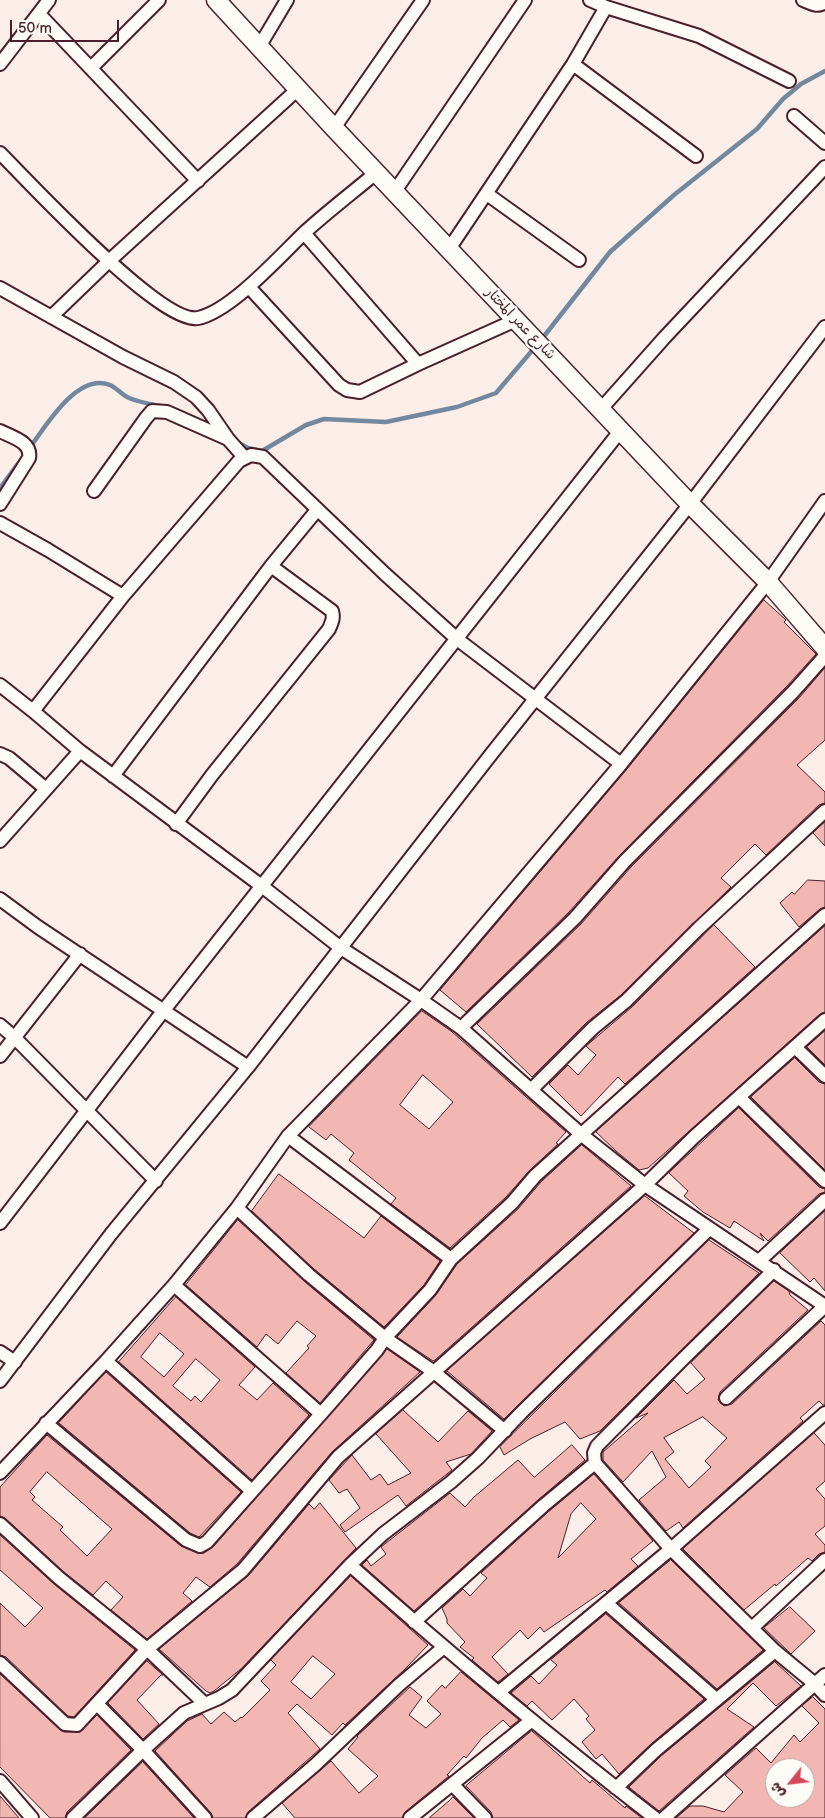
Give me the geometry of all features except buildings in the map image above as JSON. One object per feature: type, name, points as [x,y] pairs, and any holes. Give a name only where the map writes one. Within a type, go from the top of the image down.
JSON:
[{"type":"street","points":[[0,64],[49,0]]},
{"type":"street","points":[[91,68],[159,0]]},
{"type":"street","name":"شارع عمر المختار","points":[[216,0],[334,128],[690,504],[768,582],[825,648]]},
{"type":"street","points":[[260,47],[287,0]]},
{"type":"street","points":[[334,128],[423,0]]},
{"type":"street","points":[[395,191],[525,0]]},
{"type":"street","points":[[590,0],[606,7],[699,36],[789,81]]},
{"type":"street","points":[[803,0],[815,5],[825,2]]},
{"type":"street","points":[[449,249],[573,64],[606,7]]},
{"type":"street","points":[[39,14],[198,181]]},
{"type":"street","points":[[573,64],[696,156]]},
{"type":"street","points":[[51,316],[298,89]]},
{"type":"street","points":[[794,116],[825,143]]},
{"type":"street","points":[[0,153],[109,261],[154,299],[185,317],[192,318],[209,314],[248,287],[304,233],[377,172]]},
{"type":"street","points":[[601,409],[665,337],[825,167]]},
{"type":"street","points":[[487,194],[579,260]]},
{"type":"street","points":[[304,233],[418,364]]},
{"type":"street","points":[[248,287],[339,385],[347,390],[360,392],[516,320]]},
{"type":"street","points":[[0,288],[123,357],[174,382],[196,397],[244,457]]},
{"type":"street","points":[[0,1381],[111,1234],[248,1067],[823,334]]},
{"type":"street","points":[[94,491],[152,411],[167,412],[228,439]]},
{"type":"street","points":[[0,1223],[164,1010],[622,430]]},
{"type":"street","points":[[0,431],[26,445],[30,453],[29,458],[0,504]]},
{"type":"street","points":[[33,711],[123,596],[239,461],[251,455],[262,457],[457,638],[621,764]]},
{"type":"street","points":[[0,1473],[106,1361],[174,1285],[237,1208],[288,1136],[421,1000],[621,764],[768,582],[825,501]]},
{"type":"street","points":[[113,776],[271,566],[317,510]]},
{"type":"street","points":[[0,523],[123,596]]},
{"type":"street","points":[[176,824],[212,774],[329,629],[333,621],[332,611],[271,566]]},
{"type":"street","points":[[461,1028],[575,918],[625,861],[786,699],[825,656]]},
{"type":"street","points":[[0,685],[80,751],[176,824],[263,886],[341,948],[461,1028],[582,1135],[645,1185],[825,1306],[726,1398]]},
{"type":"street","points":[[0,841],[80,751]]},
{"type":"street","points":[[0,754],[9,758],[46,788]]},
{"type":"street","points":[[531,1090],[593,1028],[626,1000],[699,928],[825,811]]},
{"type":"street","points":[[0,900],[248,1067]]},
{"type":"street","points":[[46,1423],[186,1540],[200,1546],[207,1542],[377,1350],[385,1338],[430,1290],[451,1259],[512,1203],[535,1176],[825,915]]},
{"type":"street","points":[[0,1056],[80,954]]},
{"type":"street","points":[[0,1664],[64,1724],[77,1725],[147,1649],[243,1570],[338,1457],[645,1185],[694,1137],[825,1020]]},
{"type":"street","points":[[0,1025],[156,1181]]},
{"type":"street","points":[[795,1046],[825,1076]]},
{"type":"street","points":[[739,1096],[825,1181]]},
{"type":"street","points":[[288,1136],[451,1259]]},
{"type":"street","points":[[759,1261],[825,1200]]},
{"type":"street","points":[[237,1208],[309,1275],[385,1338],[434,1372],[505,1431]]},
{"type":"street","points":[[73,1818],[142,1750],[184,1713],[232,1690],[350,1565],[383,1534],[451,1482],[709,1229]]},
{"type":"street","points":[[774,1270],[601,1442],[594,1453],[596,1463],[671,1549],[774,1650],[815,1684],[825,1695]]},
{"type":"street","points":[[174,1285],[321,1414]]},
{"type":"street","points":[[0,1352],[15,1362]]},
{"type":"street","points":[[106,1361],[252,1491]]},
{"type":"street","points":[[499,1692],[671,1549],[825,1413]]},
{"type":"street","points":[[414,1622],[543,1506],[596,1463]]},
{"type":"street","points":[[0,1524],[59,1578],[147,1649],[205,1704]]},
{"type":"street","points":[[752,1628],[825,1560]]},
{"type":"street","points":[[350,1565],[414,1622],[532,1720],[655,1818]]},
{"type":"street","points":[[606,1602],[716,1700]]},
{"type":"street","points":[[253,1818],[315,1765],[399,1686],[444,1647]]},
{"type":"street","points":[[616,1788],[656,1750],[774,1650]]},
{"type":"street","points":[[664,1818],[825,1675]]},
{"type":"street","points":[[97,1704],[205,1818]]},
{"type":"street","points":[[410,1818],[532,1720]]},
{"type":"street","points":[[0,1781],[32,1818]]},
{"type":"street","points":[[452,1784],[486,1818]]},
{"type":"waterway","points":[[541,340],[610,252],[674,195],[757,129],[783,99],[801,84],[825,71]]},
{"type":"waterway","points":[[237,442],[248,448],[262,451],[306,425],[324,419],[386,422],[457,407],[496,393],[536,346]]},
{"type":"waterway","points":[[29,449],[63,404],[86,386],[98,383],[110,385],[129,398],[160,406]]},
{"type":"waterway","points":[[0,488],[23,457]]}]
